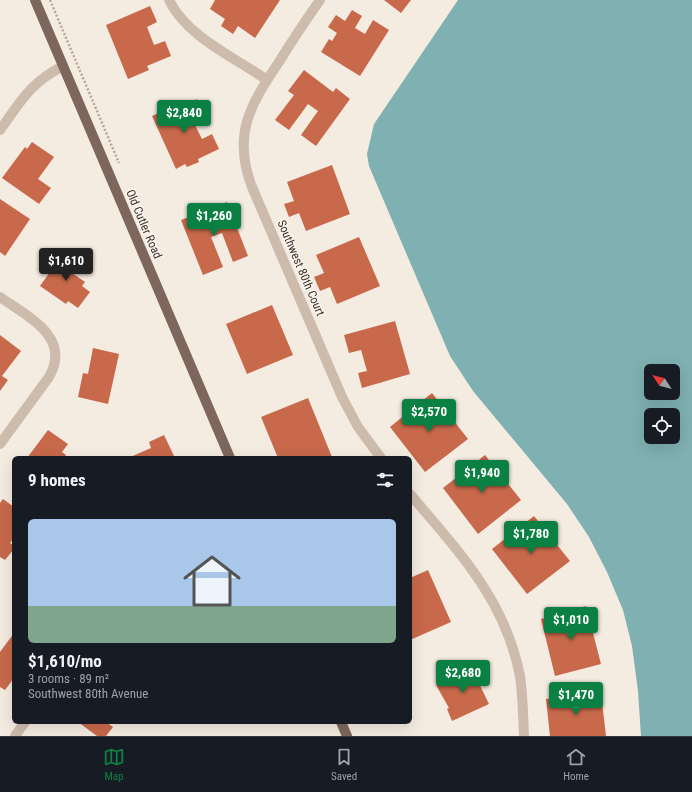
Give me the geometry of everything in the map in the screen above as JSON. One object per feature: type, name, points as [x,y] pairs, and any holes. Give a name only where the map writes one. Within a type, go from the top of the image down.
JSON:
[{"type":"main road","name":"Old Cutler Road","points":[[35,0],[229,456]]},
{"type":"main road","points":[[342,724],[347,736]]},
{"type":"street","points":[[169,0],[180,18],[190,29],[267,80]]},
{"type":"street","name":"Southwest 80th Court","points":[[320,0],[254,100],[246,122],[243,142],[246,170],[342,397],[358,427],[380,456]]},
{"type":"street","points":[[0,130],[34,85],[45,76],[63,66]]},
{"type":"street","points":[[0,297],[43,329],[54,343],[56,349],[56,359],[51,373],[0,444]]},
{"type":"street","points":[[412,496],[470,564],[497,608],[511,642],[520,676],[524,736]]},
{"type":"street","points":[[15,736],[24,724]]},
{"type":"water","points":[[458,0],[692,0],[692,736],[641,736],[638,691],[632,646],[623,610],[607,572],[589,537],[567,504],[473,391],[450,356],[369,166],[367,154],[374,124]]},
{"type":"building","points":[[215,0],[280,0],[255,38],[238,26],[233,34],[221,26],[225,19],[210,9]]},
{"type":"building","points":[[384,0],[411,0],[401,13]]},
{"type":"building","points":[[150,6],[157,22],[147,27],[154,45],[165,41],[171,56],[147,66],[149,70],[128,79],[106,25]]},
{"type":"building","points":[[352,10],[362,16],[355,28],[365,34],[373,20],[389,30],[360,76],[321,52],[329,39],[332,41],[337,33],[328,27],[336,15],[345,21]]},
{"type":"building","points":[[304,70],[333,92],[336,88],[350,99],[316,146],[301,135],[318,111],[308,104],[289,130],[275,120],[294,95],[288,91]]},
{"type":"building","points":[[197,99],[204,115],[193,121],[202,139],[212,134],[219,149],[198,159],[199,162],[187,167],[185,164],[176,169],[152,116],[173,106],[175,109]]},
{"type":"building","points":[[32,142],[54,157],[38,179],[51,188],[39,204],[2,178],[25,147],[27,149]]},
{"type":"building","points":[[332,165],[350,214],[306,231],[299,213],[289,217],[284,204],[294,201],[287,182]]},
{"type":"building","points":[[0,199],[30,219],[5,256],[0,252]]},
{"type":"building","points":[[227,202],[248,256],[233,262],[222,233],[211,237],[223,267],[203,275],[181,220]]},
{"type":"building","points":[[359,237],[380,286],[337,304],[330,287],[320,291],[314,277],[324,273],[316,255]]},
{"type":"building","points":[[65,251],[80,261],[72,273],[85,282],[82,286],[90,292],[78,308],[68,301],[66,304],[40,286]]},
{"type":"building","points":[[272,305],[293,355],[247,374],[226,324]]},
{"type":"building","points":[[395,321],[410,374],[362,388],[358,373],[367,371],[361,350],[349,353],[344,335]]},
{"type":"building","points":[[0,335],[21,351],[2,376],[8,380],[0,391]]},
{"type":"building","points":[[93,348],[119,354],[108,404],[78,397],[83,373],[88,374]]},
{"type":"building","points":[[432,393],[468,439],[425,472],[390,427]]},
{"type":"building","points":[[308,398],[332,456],[277,456],[261,417]]},
{"type":"building","points":[[48,430],[68,444],[62,452],[65,456],[28,456]]},
{"type":"building","points":[[164,435],[174,456],[133,456],[151,448],[149,442]]},
{"type":"building","points":[[485,455],[521,500],[478,534],[443,488]]},
{"type":"building","points":[[3,499],[12,506],[12,540],[10,543],[12,544],[12,551],[5,560],[0,557],[0,503]]},
{"type":"building","points":[[534,516],[570,561],[527,594],[492,549]]},
{"type":"building","points":[[428,570],[451,622],[412,639],[412,577]]},
{"type":"building","points":[[586,606],[601,664],[555,676],[541,619]]},
{"type":"building","points":[[12,636],[12,681],[5,690],[0,687],[0,652]]},
{"type":"building","points":[[471,667],[489,704],[452,721],[447,709],[449,708],[436,685]]},
{"type":"building","points":[[601,693],[606,736],[550,736],[546,699]]},
{"type":"building","points":[[81,724],[109,724],[113,727],[106,736],[97,736]]}]
